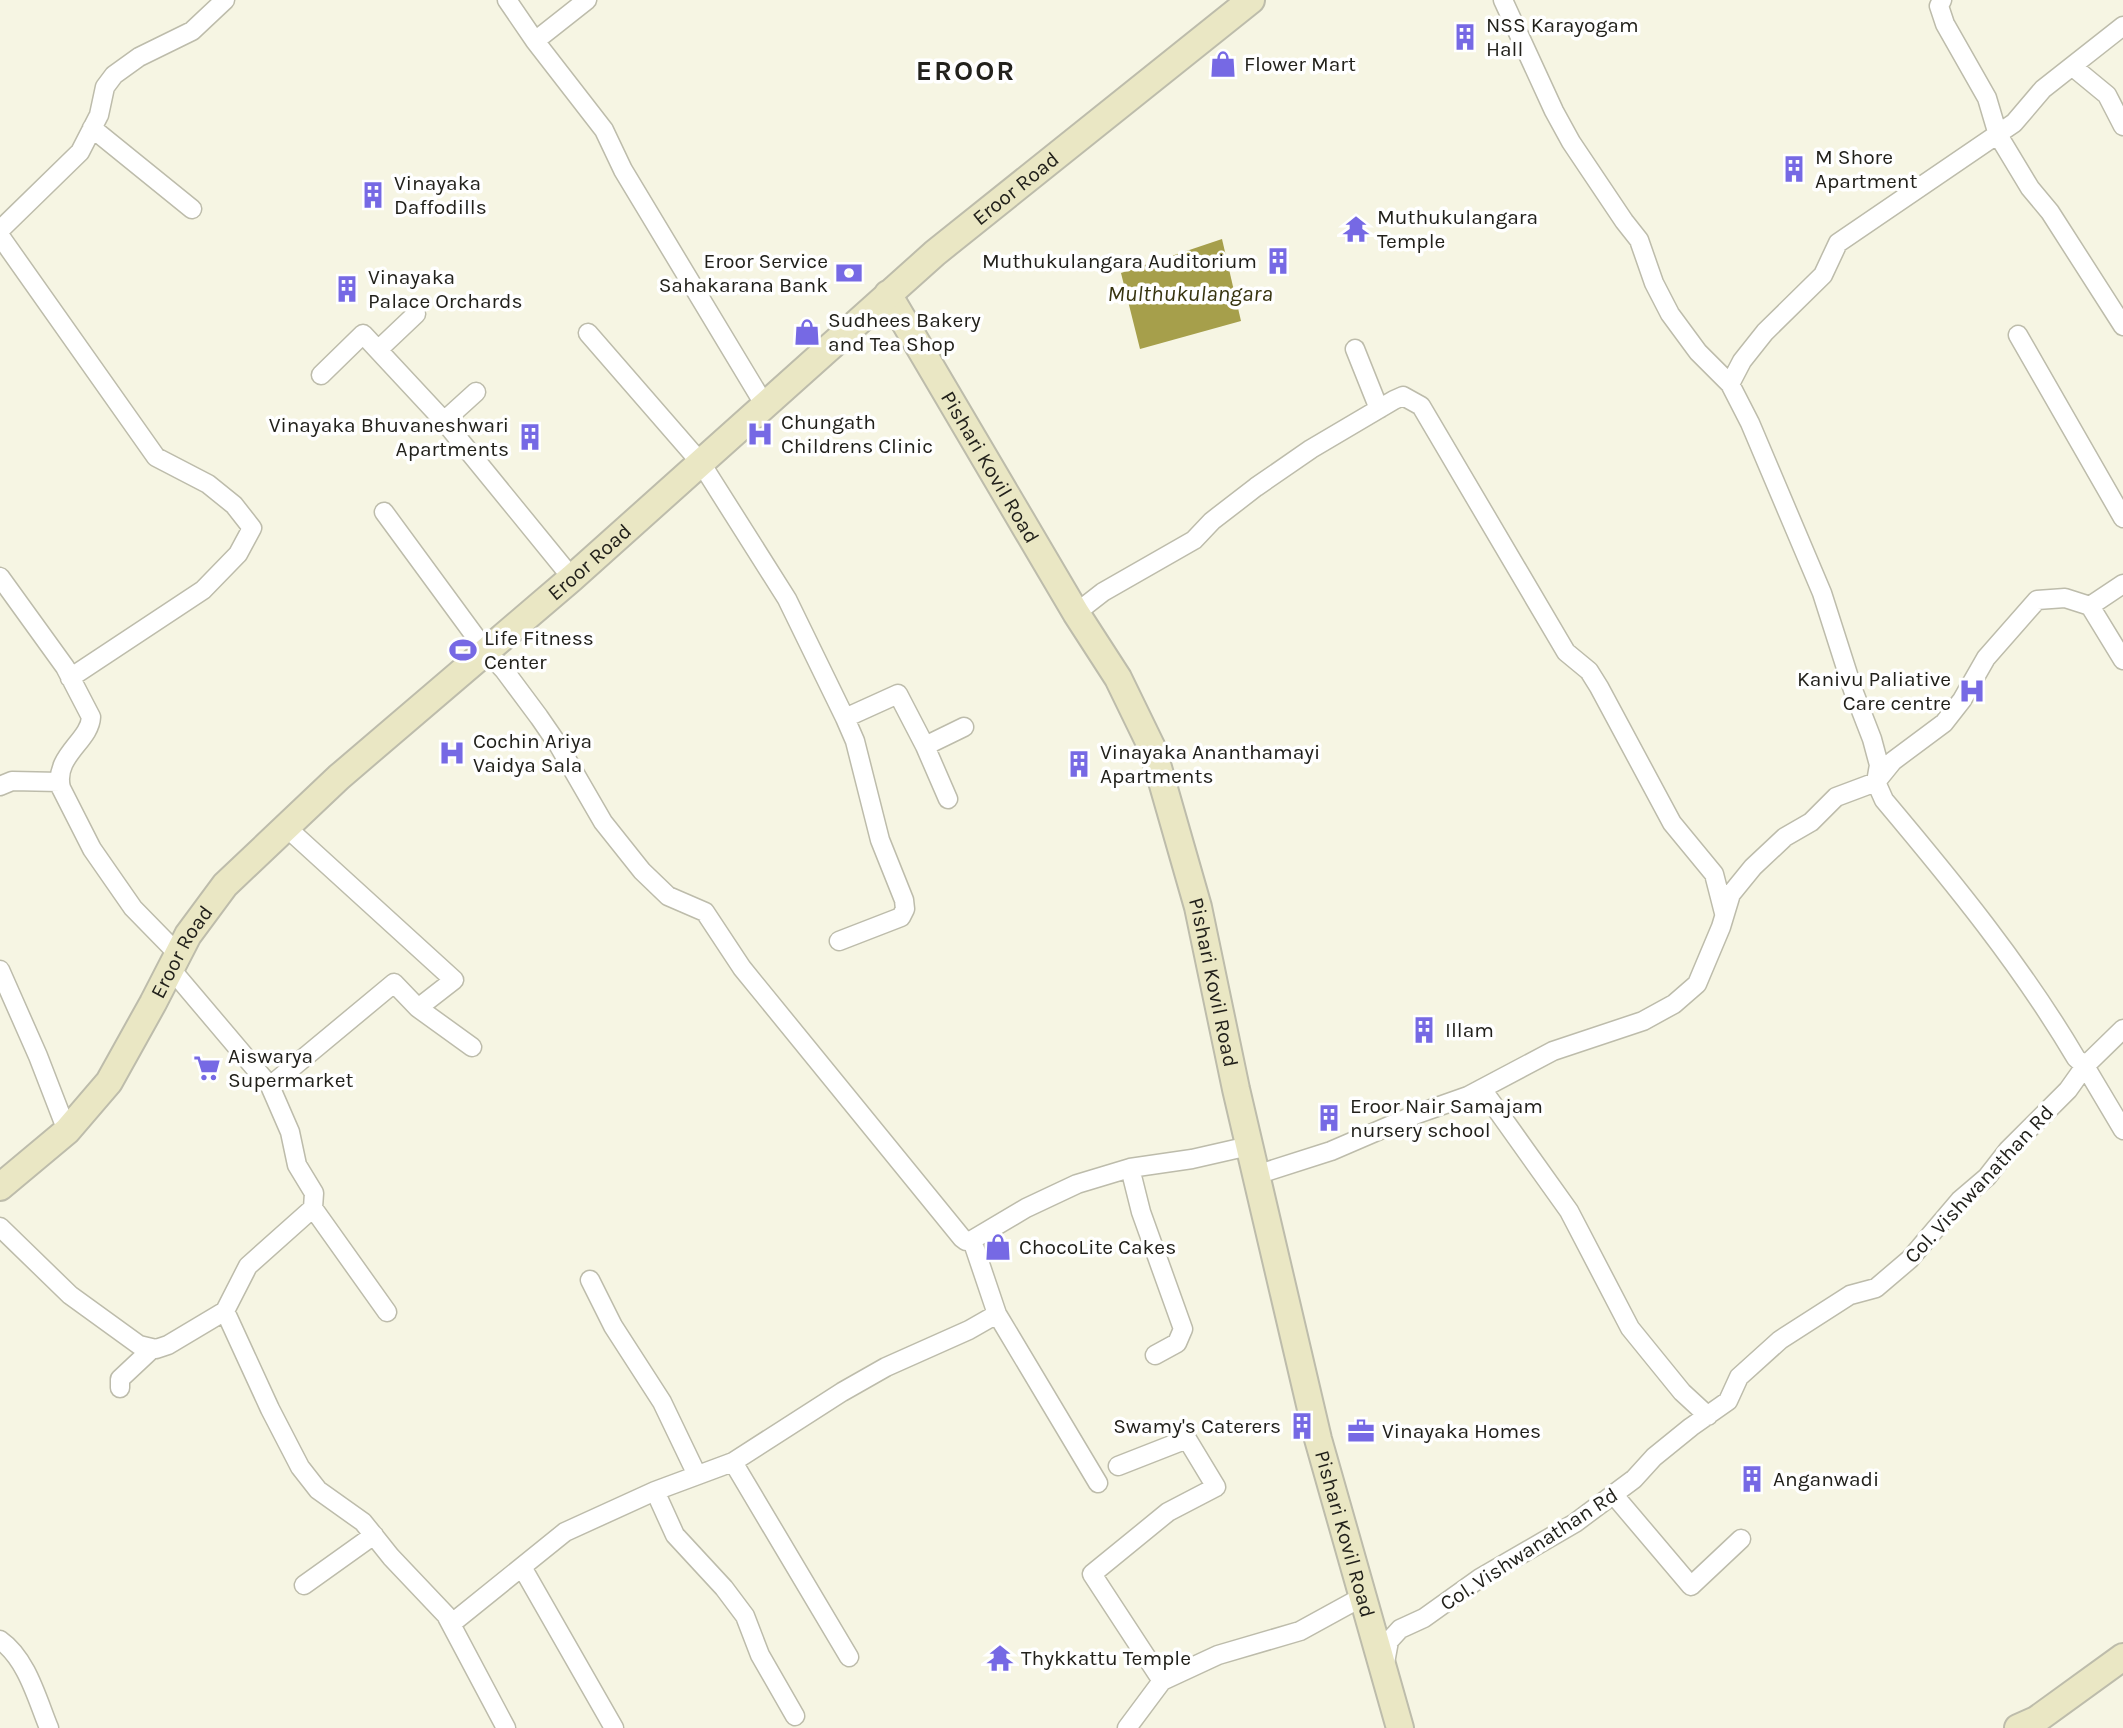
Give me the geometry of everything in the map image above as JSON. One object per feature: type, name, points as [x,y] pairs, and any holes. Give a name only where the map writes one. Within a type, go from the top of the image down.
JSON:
[{"type":"main road","name":"Eroor Road","points":[[0,1187],[67,1131],[109,1082],[188,934],[225,885],[286,827],[339,777],[572,578],[935,253],[1251,0]]},
{"type":"main road","name":"Pishari Kovil Road","points":[[888,294],[1076,613],[1118,678],[1153,750],[1198,907],[1249,1146],[1318,1439],[1400,1728]]},
{"type":"main road","points":[[2018,1728],[2036,1720],[2123,1657]]},
{"type":"street","points":[[70,678],[203,590],[238,554],[252,528],[234,505],[208,484],[156,457],[0,233],[80,152],[99,115],[105,88],[114,75],[139,57],[192,31],[225,0]]},
{"type":"street","points":[[507,0],[604,130],[623,170],[720,326],[764,404]]},
{"type":"street","points":[[535,41],[587,0]]},
{"type":"street","points":[[1503,0],[1571,142],[1639,240],[1654,283],[1670,314],[1698,352],[1730,384],[1767,458],[1822,593],[1872,739],[1879,765],[1876,782],[1884,800],[1963,895],[2028,982],[2076,1058],[2085,1066],[2123,1130]]},
{"type":"street","points":[[1942,0],[1939,6],[1945,24],[1987,98],[1998,135],[2030,188],[2050,212],[2123,326]]},
{"type":"street","points":[[1730,384],[1742,361],[1765,332],[1824,275],[1838,243],[2014,123],[2042,89],[2123,26]]},
{"type":"street","points":[[2073,67],[2107,95],[2123,126]]},
{"type":"street","points":[[92,128],[192,209]]},
{"type":"street","points":[[379,350],[416,314]]},
{"type":"street","points":[[588,333],[701,463],[787,598],[855,741],[880,840],[904,900],[905,909],[901,917],[839,941]]},
{"type":"street","points":[[321,375],[363,334],[444,421],[572,578]]},
{"type":"street","points":[[2018,335],[2123,517]]},
{"type":"street","points":[[1355,349],[1380,409]]},
{"type":"street","points":[[444,421],[476,393]]},
{"type":"street","points":[[1076,613],[1103,592],[1194,540],[1212,521],[1311,449],[1404,397],[1414,401],[1421,407],[1566,652],[1589,671],[1599,687],[1672,823],[1714,874],[1724,913]]},
{"type":"street","points":[[384,512],[486,651],[504,670],[539,717],[603,822],[642,871],[668,895],[705,912],[742,968],[966,1241],[1077,1184],[1130,1168],[1192,1159],[1249,1146]]},
{"type":"street","points":[[0,577],[70,678],[91,717],[86,732],[70,750],[59,778],[92,849],[133,908],[270,1086],[290,1132],[297,1165],[314,1193],[313,1209],[387,1312]]},
{"type":"street","points":[[2090,606],[2123,584]]},
{"type":"street","points":[[1256,1175],[1332,1151],[1417,1114],[1468,1097],[1553,1051],[1643,1021],[1674,1004],[1697,984],[1721,927],[1731,894],[1753,867],[1785,837],[1811,822],[1836,797],[1876,782],[1893,761],[1944,723],[1962,701],[1986,658],[2037,600],[2065,598],[2090,606],[2123,660]]},
{"type":"street","points":[[845,718],[898,694],[948,799]]},
{"type":"street","points":[[925,746],[964,727]]},
{"type":"street","points":[[0,786],[12,781],[60,782]]},
{"type":"street","points":[[286,827],[454,980],[418,1008]]},
{"type":"street","points":[[0,970],[67,1131]]},
{"type":"street","points":[[270,1086],[394,983],[418,1008],[472,1047]]},
{"type":"street","name":"Col. Vishwanathan Rd","points":[[1384,1673],[1389,1641],[1400,1629],[1424,1618],[1459,1592],[1555,1535],[1634,1479],[1654,1457],[1728,1401],[1739,1377],[1780,1340],[1850,1295],[1876,1288],[1910,1259],[1960,1200],[1987,1177],[2016,1142],[2068,1090],[2085,1066],[2123,1029]]},
{"type":"street","points":[[1482,1089],[1569,1211],[1630,1328],[1682,1392],[1707,1416]]},
{"type":"street","points":[[1130,1168],[1141,1212],[1158,1252],[1165,1283],[1183,1329],[1177,1343],[1155,1355]]},
{"type":"street","points":[[120,1388],[120,1379],[152,1349],[167,1345],[225,1311],[248,1266],[313,1209]]},
{"type":"street","points":[[0,1227],[70,1295],[139,1345],[152,1349]]},
{"type":"street","points":[[972,1240],[997,1314],[1098,1483]]},
{"type":"street","points":[[590,1280],[613,1326],[662,1402],[697,1475]]},
{"type":"street","points":[[225,1311],[300,1467],[318,1490],[363,1522],[446,1615],[506,1728]]},
{"type":"street","points":[[451,1624],[565,1532],[655,1491],[733,1462],[886,1367],[969,1330],[997,1314]]},
{"type":"street","points":[[1118,1466],[1188,1439],[1216,1487],[1168,1512],[1092,1574],[1162,1681]]},
{"type":"street","points":[[733,1462],[849,1657]]},
{"type":"street","points":[[655,1491],[676,1535],[724,1588],[745,1616],[760,1656],[795,1716]]},
{"type":"street","points":[[1613,1494],[1691,1586],[1741,1539]]},
{"type":"street","points":[[304,1586],[374,1535]]},
{"type":"street","points":[[522,1567],[614,1728]]},
{"type":"street","points":[[1127,1728],[1162,1681],[1218,1656],[1300,1631],[1362,1597]]},
{"type":"street","points":[[0,1640],[10,1647],[29,1678],[49,1728]]},
{"type":"water","name":"Multhukulangara","points":[[1222,239],[1241,321],[1140,349],[1121,273]]},
{"type":"place","name":"NSS Karayogam Hall","points":[[1465,37]]},
{"type":"place","name":"Flower Mart","points":[[1223,64]]},
{"type":"place","name":"M Shore Apartment","points":[[1794,169]]},
{"type":"place","name":"Vinayaka Daffodills","points":[[373,195]]},
{"type":"place","name":"Muthukulangara Temple","points":[[1356,229]]},
{"type":"place","name":"Muthukulangara Auditorium","points":[[1278,261]]},
{"type":"place","name":"Eroor Service Sahakarana Bank","points":[[849,273]]},
{"type":"place","name":"Vinayaka Palace Orchards","points":[[347,289]]},
{"type":"place","name":"Sudhees Bakery and Tea Shop","points":[[807,332]]},
{"type":"place","name":"Chungath Childrens Clinic","points":[[760,434]]},
{"type":"place","name":"Vinayaka Bhuvaneshwari Apartments","points":[[530,437]]},
{"type":"place","name":"Life Fitness Center","points":[[463,650]]},
{"type":"place","name":"Kanivu Paliative Care centre","points":[[1972,691]]},
{"type":"place","name":"Cochin Ariya Vaidya Sala","points":[[452,753]]},
{"type":"place","name":"Vinayaka Ananthamayi Apartments","points":[[1079,764]]},
{"type":"place","name":"Illam","points":[[1424,1030]]},
{"type":"place","name":"Aiswarya Supermarket","points":[[207,1068]]},
{"type":"place","name":"Eroor Nair Samajam nursery school","points":[[1329,1118]]},
{"type":"place","name":"ChocoLite Cakes","points":[[998,1247]]},
{"type":"place","name":"Swamy's Caterers","points":[[1302,1426]]},
{"type":"place","name":"Vinayaka Homes","points":[[1361,1431]]},
{"type":"place","name":"Anganwadi","points":[[1752,1479]]},
{"type":"place","name":"Thykkattu Temple","points":[[1000,1658]]},
{"type":"district","name":"EROOR","points":[[966,70]]}]
